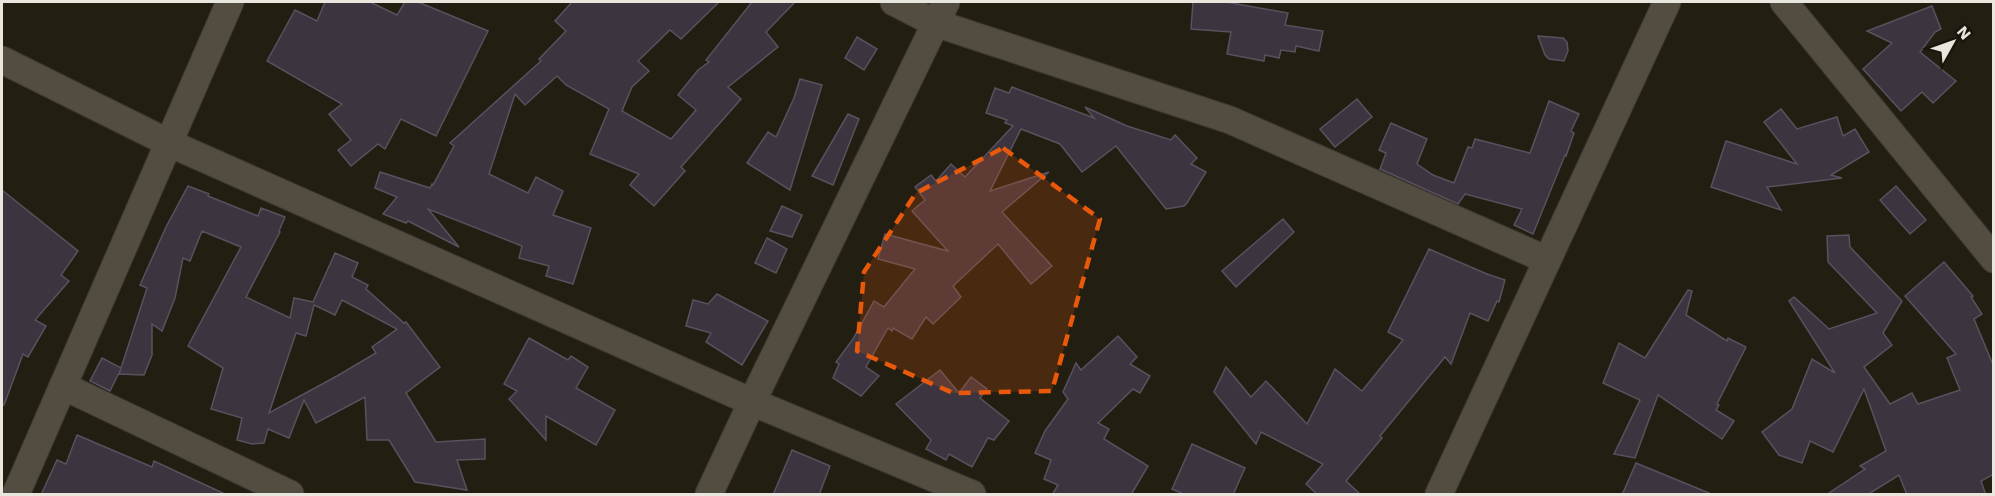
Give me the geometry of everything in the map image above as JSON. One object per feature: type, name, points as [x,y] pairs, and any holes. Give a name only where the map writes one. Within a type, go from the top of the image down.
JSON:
[{"type":"street","points":[[13,484],[63,386],[230,2]]},
{"type":"street","points":[[894,2],[941,12],[1230,120],[1547,260]]},
{"type":"street","points":[[1439,495],[1667,2]]},
{"type":"street","points":[[1784,2],[1994,259]]},
{"type":"street","points":[[710,495],[752,402],[941,12]]},
{"type":"street","points":[[2,60],[169,143],[752,402],[972,495]]},
{"type":"street","points":[[63,386],[290,495]]},
{"type":"highlighted area","points":[[1003,148],[1100,219],[1052,391],[953,393],[857,351],[864,272],[916,193]]},
{"type":"building","points":[[325,2],[370,2],[397,15],[405,2],[418,2],[488,31],[436,136],[401,119],[385,149],[378,144],[351,166],[338,150],[351,140],[329,114],[342,104],[267,61],[295,10],[317,21]]},
{"type":"building","points":[[572,2],[719,2],[681,39],[670,30],[638,61],[649,71],[632,87],[622,111],[671,139],[696,110],[678,95],[698,70],[709,62],[706,60],[752,2],[795,2],[766,32],[778,47],[728,87],[741,99],[681,167],[685,171],[654,206],[630,185],[639,174],[590,154],[609,109],[566,85],[557,76],[525,105],[515,94],[489,174],[528,193],[536,177],[563,191],[553,215],[591,228],[573,284],[546,276],[549,266],[519,258],[522,246],[428,209],[459,247],[408,221],[406,223],[383,214],[397,197],[375,188],[380,172],[430,188],[454,146],[450,143],[541,61],[539,59],[566,31],[555,21]]},
{"type":"building","points":[[1193,2],[1226,2],[1288,13],[1285,25],[1323,31],[1319,51],[1296,46],[1295,52],[1281,50],[1279,58],[1265,55],[1264,61],[1227,54],[1231,32],[1191,29]]},
{"type":"building","points":[[1932,6],[1941,29],[1935,32],[1920,52],[1956,81],[1933,103],[1922,92],[1901,111],[1863,69],[1892,43],[1867,31]]},
{"type":"building","points":[[1538,36],[1563,38],[1567,42],[1568,51],[1564,61],[1549,59],[1545,55]]},
{"type":"building","points":[[857,37],[877,49],[864,70],[845,58]]},
{"type":"building","points":[[800,79],[822,85],[790,190],[747,163],[768,132],[776,137]]},
{"type":"building","points":[[1012,87],[1094,118],[1085,107],[1127,126],[1171,140],[1175,135],[1197,158],[1191,164],[1206,172],[1184,206],[1166,209],[1116,146],[1082,172],[1060,144],[1021,129],[990,191],[1049,172],[1002,212],[1052,266],[1031,284],[998,244],[953,286],[961,297],[933,324],[926,317],[912,339],[893,328],[892,331],[888,328],[866,367],[879,376],[861,396],[833,378],[839,364],[836,362],[853,339],[874,301],[884,307],[915,269],[878,259],[885,234],[948,251],[912,211],[925,200],[915,187],[931,175],[936,181],[951,164],[965,177],[1013,126],[1005,123],[1007,120],[986,113],[995,88],[1009,93]]},
{"type":"building","points":[[1357,99],[1372,117],[1335,147],[1320,129]]},
{"type":"building","points":[[1549,101],[1579,114],[1571,131],[1574,133],[1566,156],[1533,234],[1514,225],[1522,209],[1465,194],[1458,204],[1380,169],[1386,153],[1379,150],[1391,123],[1427,139],[1417,164],[1433,175],[1454,183],[1468,147],[1472,148],[1475,139],[1530,153]]},
{"type":"building","points":[[1781,109],[1797,129],[1837,117],[1843,136],[1855,129],[1869,152],[1831,175],[1842,178],[1767,187],[1781,210],[1711,187],[1726,141],[1797,164],[1764,122]]},
{"type":"building","points":[[848,114],[859,119],[833,185],[812,176]]},
{"type":"building","points":[[188,186],[258,216],[261,208],[285,217],[280,232],[246,297],[290,318],[294,298],[313,302],[335,253],[358,263],[352,277],[368,285],[366,289],[404,323],[406,322],[440,367],[406,393],[436,442],[485,439],[485,459],[457,460],[467,490],[415,482],[389,440],[367,440],[365,397],[316,423],[304,400],[289,438],[268,429],[264,443],[252,444],[237,440],[242,418],[211,409],[223,368],[188,346],[241,247],[202,231],[190,261],[183,258],[175,298],[162,331],[152,324],[152,355],[144,375],[119,374],[121,369],[110,391],[90,381],[102,358],[121,368],[147,288],[140,285],[166,227]],"holes":[[[342,300],[397,329],[372,347],[376,353],[269,413],[296,333],[306,336],[314,305],[335,315]]]},
{"type":"building","points":[[1896,186],[1926,220],[1910,234],[1880,200]]},
{"type":"building","points":[[2,190],[78,251],[61,275],[69,281],[35,320],[46,326],[28,357],[23,354],[4,405],[2,405]]},
{"type":"building","points":[[782,206],[802,215],[792,237],[770,231]]},
{"type":"building","points":[[1283,219],[1294,232],[1236,287],[1222,271]]},
{"type":"building","points":[[1849,235],[1850,247],[1902,301],[1883,333],[1892,345],[1864,367],[1890,404],[1912,393],[1918,404],[1960,390],[1947,358],[1956,354],[1905,296],[1944,262],[1973,296],[1971,297],[1982,314],[1974,319],[1994,367],[1994,474],[1981,481],[1986,495],[1907,495],[1899,475],[1867,495],[1826,495],[1865,469],[1860,466],[1886,451],[1864,389],[1833,452],[1810,441],[1802,463],[1779,455],[1762,432],[1792,409],[1812,359],[1835,373],[1789,301],[1794,297],[1829,329],[1877,313],[1828,262],[1827,236]]},
{"type":"building","points":[[767,238],[787,249],[776,273],[755,263]]},
{"type":"building","points":[[1429,249],[1505,280],[1499,302],[1497,301],[1488,321],[1470,313],[1451,364],[1445,357],[1346,481],[1361,495],[1318,495],[1306,484],[1323,464],[1261,432],[1256,444],[1214,392],[1226,367],[1251,397],[1266,381],[1307,424],[1335,369],[1362,391],[1403,340],[1388,332]]},
{"type":"building","points":[[1688,290],[1692,291],[1686,315],[1727,341],[1728,338],[1746,347],[1716,410],[1734,421],[1722,439],[1658,395],[1635,458],[1614,454],[1640,400],[1603,383],[1619,343],[1645,358]]},
{"type":"building","points":[[717,294],[768,321],[742,365],[706,342],[711,333],[686,326],[693,300],[708,304]]},
{"type":"building","points":[[1118,336],[1137,357],[1130,364],[1150,376],[1140,393],[1133,389],[1098,423],[1109,429],[1104,439],[1148,466],[1131,495],[1052,495],[1058,485],[1044,479],[1051,460],[1035,453],[1045,431],[1068,399],[1063,392],[1076,363],[1081,370]]},
{"type":"building","points":[[529,338],[568,360],[571,356],[588,367],[576,388],[615,410],[596,445],[546,416],[546,440],[509,399],[517,391],[504,384]]},
{"type":"building","points":[[940,370],[959,393],[971,377],[987,389],[980,398],[1009,421],[994,440],[988,438],[972,467],[949,454],[946,460],[926,449],[931,440],[896,404]]},
{"type":"building","points":[[77,435],[152,467],[154,461],[227,495],[41,495],[57,460],[66,464]]},
{"type":"building","points":[[1192,444],[1245,468],[1233,495],[1186,495],[1172,489]]},
{"type":"building","points":[[792,450],[830,466],[819,495],[773,495]]},
{"type":"building","points":[[1636,463],[1709,493],[1709,495],[1622,495]]}]
